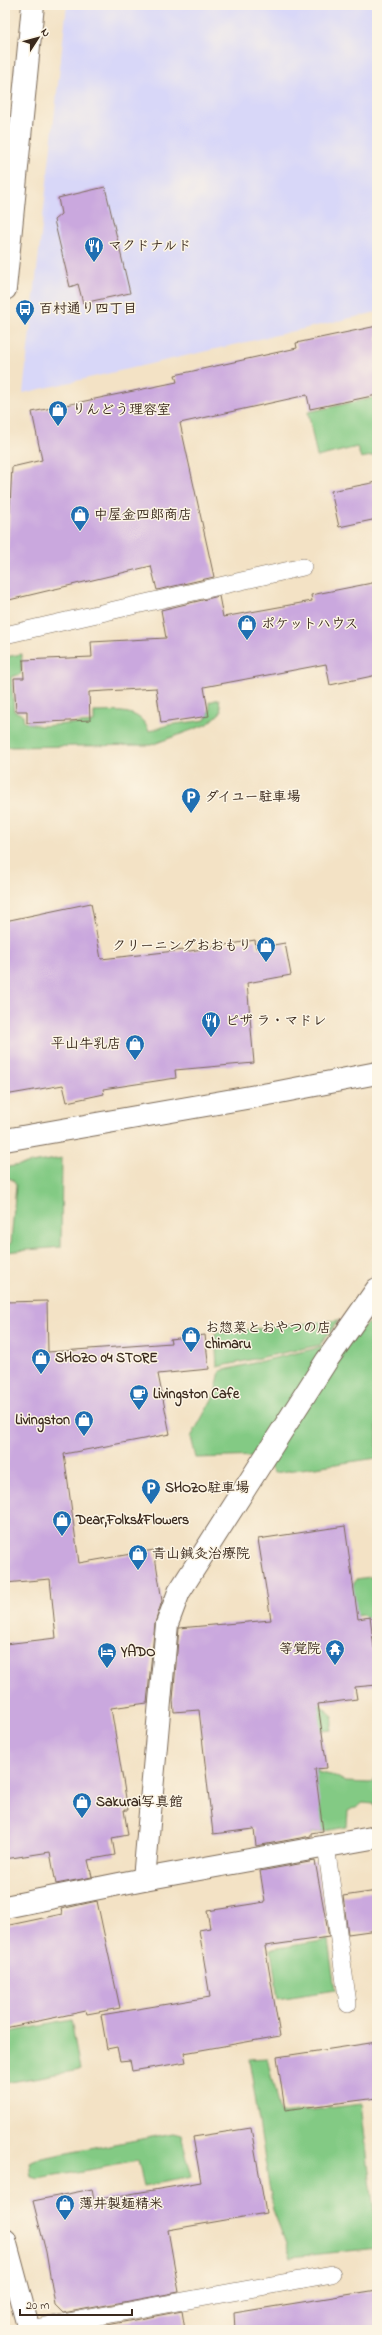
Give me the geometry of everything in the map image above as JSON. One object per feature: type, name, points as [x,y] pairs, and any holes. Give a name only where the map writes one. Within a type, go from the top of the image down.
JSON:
[{"type":"street","points":[[5,289],[33,5]]},
{"type":"street","points":[[5,1140],[274,1093],[377,1073]]},
{"type":"street","points":[[144,1879],[167,1624],[179,1592],[327,1360],[377,1289]]},
{"type":"street","points":[[5,1907],[144,1879],[377,1837]]},
{"type":"street","points":[[5,2240],[29,2329]]},
{"type":"lane","points":[[5,635],[303,567]]},
{"type":"lane","points":[[326,1846],[348,2004]]},
{"type":"lane","points":[[29,2329],[332,2274]]},
{"type":"shaded area","points":[[67,5],[377,5],[377,312],[23,393]]},
{"type":"green space","points":[[377,397],[377,455],[361,458],[357,447],[317,457],[308,412]]},
{"type":"green space","points":[[22,654],[21,674],[11,677],[14,711],[23,715],[24,722],[41,726],[94,722],[94,712],[126,712],[139,718],[145,723],[149,731],[168,725],[205,720],[210,710],[209,702],[219,699],[221,712],[208,724],[151,745],[5,747],[5,657]]},
{"type":"green space","points":[[62,1158],[61,1247],[5,1252],[5,1246],[11,1243],[16,1185],[12,1179],[5,1178],[8,1167]]},
{"type":"green space","points":[[377,1318],[377,1458],[274,1473],[262,1456],[196,1458],[191,1437],[215,1394],[220,1371],[313,1349],[345,1338]]},
{"type":"green space","points":[[339,1320],[320,1345],[217,1367],[215,1333]]},
{"type":"green space","points":[[377,1576],[377,1637],[374,1622],[363,1615],[294,1624],[311,1697],[333,1716],[331,1730],[314,1732],[317,1772],[335,1776],[346,1782],[370,1783],[377,1777],[377,1816],[374,1804],[363,1803],[348,1811],[347,1827],[296,1836],[275,1616],[352,1589],[356,1579]]},
{"type":"green space","points":[[328,1940],[335,1990],[278,1999],[271,1949]]},
{"type":"green space","points":[[71,2020],[80,2070],[5,2083],[5,2033]]},
{"type":"green space","points":[[267,2058],[280,2114],[361,2104],[374,2213],[377,2213],[377,2248],[291,2257],[273,2210],[249,2059]]},
{"type":"green space","points":[[173,2133],[181,2135],[192,2177],[144,2186],[138,2161],[39,2179],[32,2177],[30,2162],[36,2159]]},
{"type":"building","name":"マクドナルド","points":[[105,187],[130,293],[83,303],[78,284],[70,287],[54,220],[61,214],[58,198]]},
{"type":"building","points":[[377,326],[377,395],[310,409],[307,395],[180,423],[214,577],[157,590],[151,566],[5,601],[12,467],[42,460],[32,412],[177,382],[175,375],[297,348],[296,343]]},
{"type":"building","points":[[377,482],[377,519],[339,527],[331,491]]},
{"type":"building","points":[[377,582],[377,675],[330,685],[326,664],[204,687],[209,716],[161,723],[156,688],[89,692],[90,720],[27,723],[27,711],[16,711],[14,678],[24,678],[23,660],[92,657],[91,642],[166,638],[161,610],[219,596],[223,617],[312,601],[311,595]]},
{"type":"building","points":[[91,903],[101,959],[184,950],[184,952],[255,940],[256,948],[285,943],[291,975],[247,983],[254,1063],[175,1070],[176,1078],[103,1089],[104,1094],[67,1102],[63,1085],[5,1095],[5,921]]},
{"type":"building","points":[[47,1301],[48,1352],[171,1343],[170,1339],[205,1335],[209,1369],[158,1374],[170,1434],[64,1454],[79,1563],[154,1550],[162,1601],[155,1623],[147,1703],[111,1708],[128,1810],[124,1810],[128,1835],[112,1838],[115,1855],[88,1860],[92,1877],[56,1884],[50,1852],[5,1859],[5,1644],[56,1638],[50,1579],[5,1583],[5,1302]]},
{"type":"building","points":[[345,1526],[358,1619],[370,1617],[374,1648],[377,1648],[377,1685],[355,1687],[357,1699],[318,1704],[327,1768],[315,1769],[323,1831],[311,1833],[311,1836],[256,1846],[254,1829],[213,1834],[199,1710],[174,1712],[173,1700],[179,1628],[271,1620],[258,1539]]},
{"type":"building","points":[[315,1861],[329,1937],[265,1946],[280,2036],[184,2053],[186,2062],[132,2071],[130,2060],[120,2061],[117,2047],[107,2049],[101,2015],[210,1997],[199,1930],[210,1928],[207,1911],[265,1902],[260,1871]]},
{"type":"building","points":[[377,1891],[377,1930],[348,1934],[343,1896]]},
{"type":"building","points":[[97,1901],[120,2008],[87,2014],[86,2011],[5,2028],[5,1926],[62,1914],[61,1909]]},
{"type":"building","points":[[377,2042],[377,2098],[285,2110],[277,2057]]},
{"type":"building","points":[[251,2128],[266,2213],[168,2230],[179,2292],[63,2313],[55,2305],[46,2252],[33,2201],[92,2189],[94,2200],[201,2182],[193,2137]]},
{"type":"building","points":[[377,2290],[377,2330],[235,2330],[234,2313]]},
{"type":"building","points":[[182,2311],[185,2330],[81,2330]]},
{"type":"place","name":"マクドナルド","points":[[94,263]]},
{"type":"place","name":"百村通り四丁目","points":[[25,326]]},
{"type":"place","name":"りんどう理容室","points":[[58,427]]},
{"type":"place","name":"中屋金四郎商店","points":[[80,532]]},
{"type":"place","name":"ポケットハウス","points":[[247,641]]},
{"type":"place","name":"ダイユー駐車場","points":[[191,814]]},
{"type":"place","name":"クリーニングおおもり","points":[[266,963]]},
{"type":"place","name":"ピザ ラ・マドレ","points":[[211,1038]]},
{"type":"place","name":"平山牛乳店","points":[[135,1061]]},
{"type":"place","name":"お惣菜とおやつの店 chimaru","points":[[191,1353]]},
{"type":"place","name":"SHOZO 04 STORE","points":[[41,1375]]},
{"type":"place","name":"Livingston Cafe","points":[[139,1411]]},
{"type":"place","name":"Livingston","points":[[84,1437]]},
{"type":"place","name":"SHOZO駐車場","points":[[151,1505]]},
{"type":"place","name":"Dear,Folks&Flowers","points":[[62,1537]]},
{"type":"place","name":"青山鍼灸治療院","points":[[138,1571]]},
{"type":"place","name":"等覚院","points":[[335,1666]]},
{"type":"place","name":"YADO","points":[[107,1669]]},
{"type":"place","name":"Sakurai写真館","points":[[82,1819]]},
{"type":"place","name":"薄井製麺精米","points":[[65,2221]]}]
